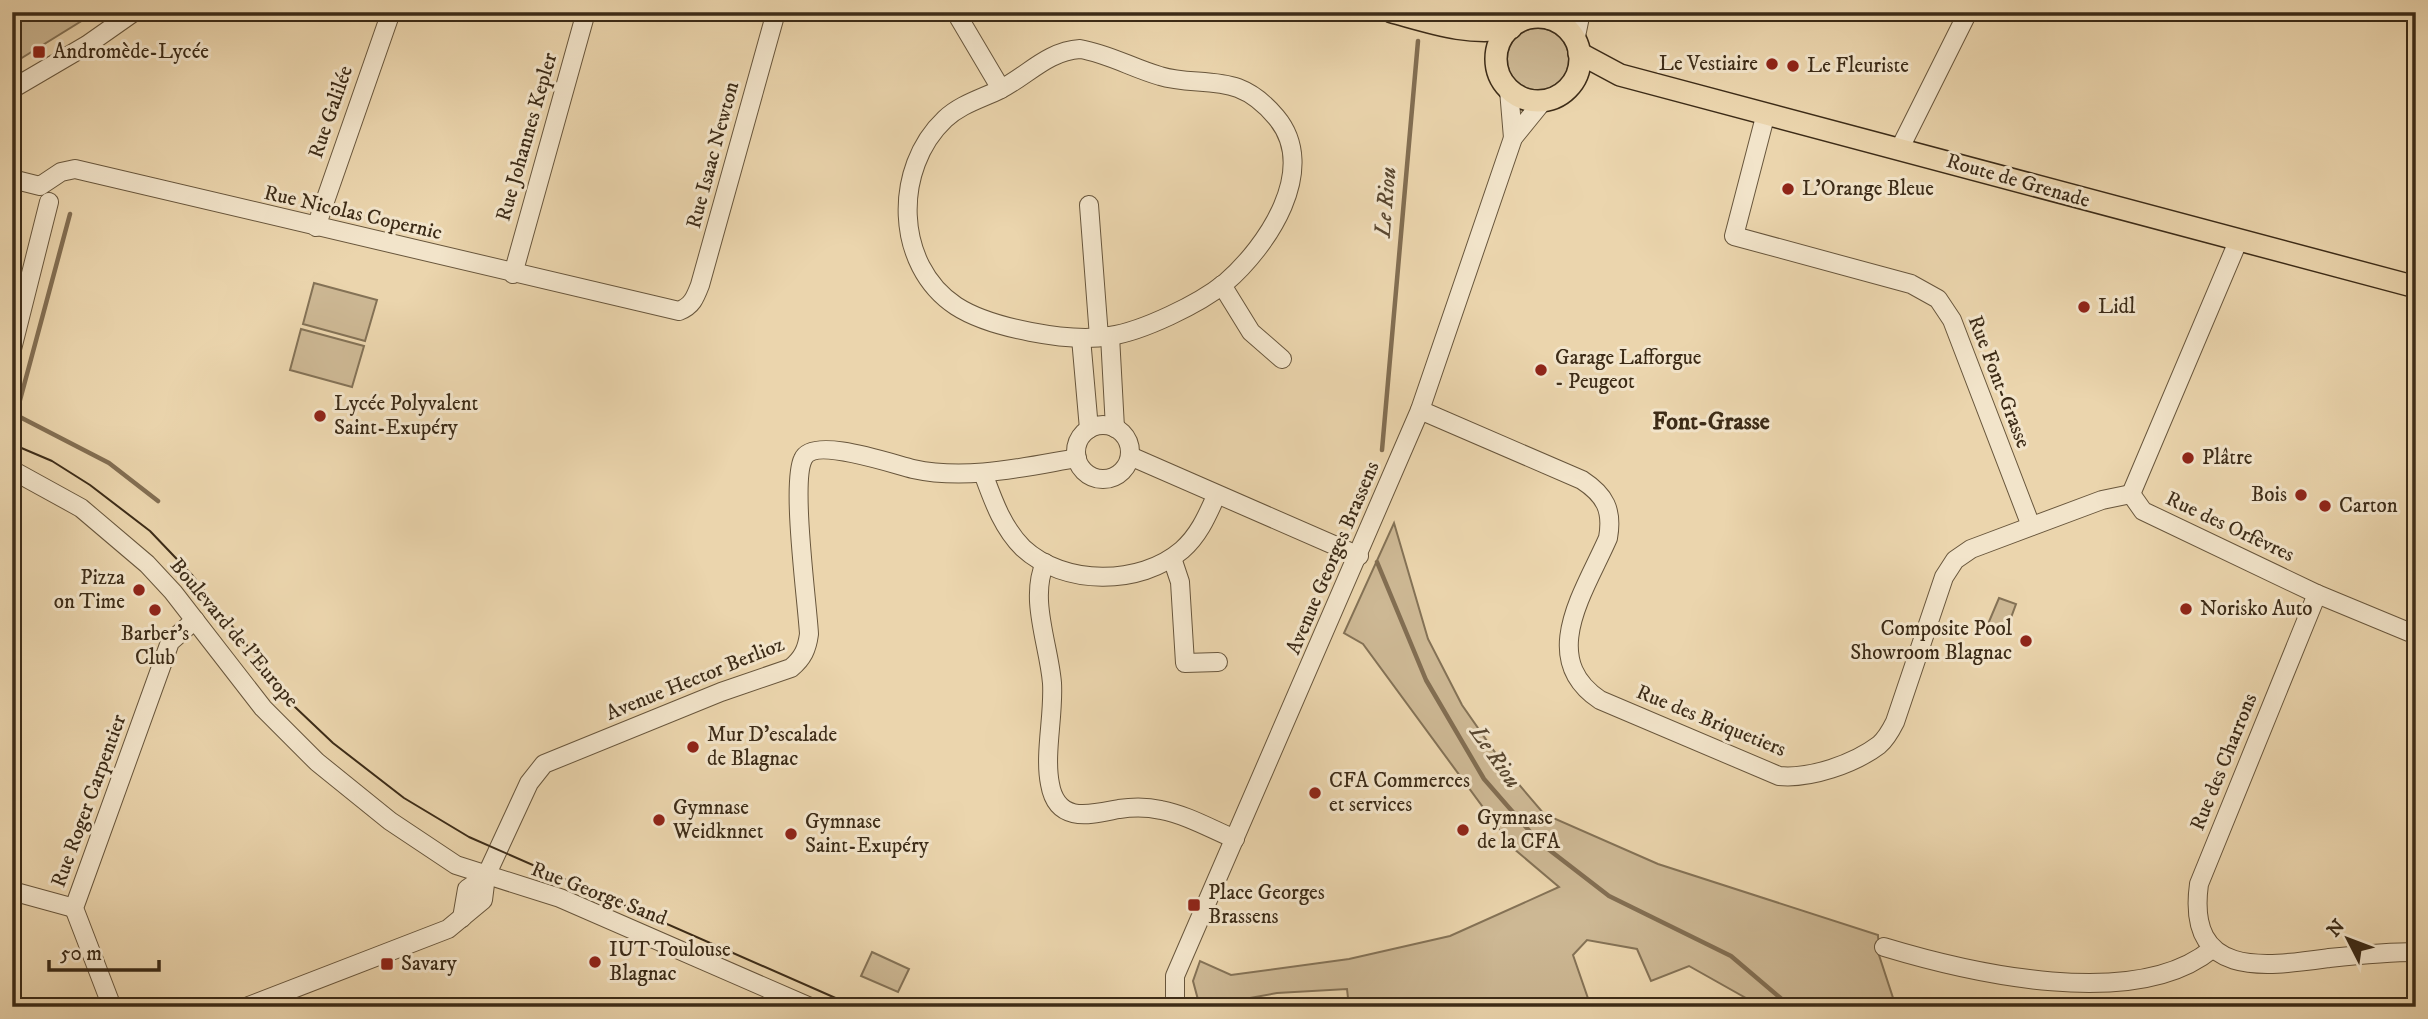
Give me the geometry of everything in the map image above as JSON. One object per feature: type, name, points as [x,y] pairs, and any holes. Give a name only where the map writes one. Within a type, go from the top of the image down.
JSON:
[{"type":"main road","points":[[1392,12],[1457,30],[1491,32],[1511,28],[1532,18],[1556,16],[1577,47],[1620,75]]},
{"type":"main road","points":[[1511,28],[1500,43],[1496,61],[1501,80],[1509,90],[1525,99],[1543,101],[1558,96],[1570,86],[1578,70],[1577,47]]},
{"type":"main road","points":[[1457,30],[1475,40],[1496,61]]},
{"type":"main road","points":[[1570,86],[1620,75]]},
{"type":"main road","name":"Route de Grenade","points":[[1620,75],[2416,286]]},
{"type":"street","points":[[12,89],[87,45],[134,12]]},
{"type":"street","name":"Rue Galilée","points":[[316,227],[391,12]]},
{"type":"street","name":"Rue Johannes Kepler","points":[[513,274],[586,12]]},
{"type":"street","name":"Rue Isaac Newton","points":[[687,308],[695,299],[704,272],[776,12]]},
{"type":"street","points":[[1577,47],[1581,12]]},
{"type":"street","points":[[1899,148],[1968,12]]},
{"type":"street","points":[[959,18],[1001,89]]},
{"type":"street","points":[[1080,49],[1115,57],[1162,77],[1238,88],[1256,97],[1283,125],[1291,146],[1293,166],[1289,190],[1264,237],[1244,265],[1222,285],[1161,318],[1105,337],[1081,338],[983,320],[955,305],[936,289],[913,248],[907,197],[914,169],[927,142],[958,109],[1001,89],[1050,56],[1080,49]]},
{"type":"street","name":"Avenue Georges Brassens","points":[[1509,90],[1513,138]]},
{"type":"street","name":"Avenue Georges Brassens","points":[[1178,998],[1175,976],[1420,410],[1513,138],[1543,101]]},
{"type":"street","name":"Rue Font-Grasse","points":[[1766,113],[1734,236],[1912,284],[1938,299],[1952,320],[2031,526]]},
{"type":"street","name":"Rue Nicolas Copernic","points":[[45,194],[61,172],[75,169],[669,310],[687,308]]},
{"type":"street","points":[[12,178],[45,194],[12,349]]},
{"type":"street","points":[[1089,205],[1115,428]]},
{"type":"street","points":[[2131,494],[2239,239]]},
{"type":"street","points":[[1222,285],[1251,332],[1282,359]]},
{"type":"street","points":[[1081,338],[1090,429]]},
{"type":"street","name":"Rue des Briquetiers","points":[[1420,410],[1582,480],[1600,492],[1608,505],[1608,538],[1571,624],[1567,643],[1573,671],[1589,692],[1600,700],[1779,776],[1806,776],[1865,754],[1882,743],[1895,722],[1944,577],[1955,560],[1971,549],[2031,526],[2102,500],[2131,494]]},
{"type":"street","points":[[1107,425],[1115,428],[1124,435],[1130,456],[1119,474],[1099,479],[1089,475],[1077,458],[1077,447],[1090,429],[1107,425]]},
{"type":"street","name":"Avenue Hector Berlioz","points":[[486,876],[529,783],[544,764],[721,692],[791,668],[800,661],[807,648],[809,634],[797,483],[803,458],[808,452],[826,448],[939,474],[983,473],[1077,458]]},
{"type":"street","points":[[1130,456],[1216,496],[1359,556]]},
{"type":"street","name":"Boulevard de l'Europe","points":[[12,470],[81,508],[111,531],[173,592],[262,708],[317,762],[401,828],[456,865],[486,876]]},
{"type":"street","points":[[983,473],[1009,532],[1033,556],[1045,563],[1086,576],[1125,575],[1172,558],[1197,534],[1216,496]]},
{"type":"street","name":"Rue des Orfèvres","points":[[2131,494],[2143,511],[2317,594],[2416,635]]},
{"type":"street","points":[[1172,558],[1180,582],[1185,663],[1218,662]]},
{"type":"street","points":[[1045,563],[1039,583],[1038,600],[1052,684],[1049,774],[1052,793],[1060,803],[1077,814],[1087,816],[1137,807],[1158,809],[1177,813],[1235,839]]},
{"type":"street","name":"Rue des Charrons","points":[[2212,949],[2197,919],[2199,884],[2317,594]]},
{"type":"street","name":"Rue Roger Carpentier","points":[[112,1007],[74,908],[170,642],[195,621]]},
{"type":"street","points":[[246,1007],[278,1000],[448,929],[483,900],[486,876]]},
{"type":"street","name":"Rue George Sand","points":[[486,876],[560,898],[810,1007]]},
{"type":"street","points":[[12,891],[74,908]]},
{"type":"street","points":[[1884,947],[1983,974],[2101,982],[2167,975],[2212,949],[2231,960],[2272,965],[2416,951]]},
{"type":"shaded area","points":[[12,12],[96,12],[12,64]]},
{"type":"shaded area","points":[[1538,28],[1550,30],[1560,37],[1567,47],[1567,71],[1560,81],[1550,88],[1538,90],[1526,88],[1516,81],[1509,71],[1507,59],[1509,47],[1516,37],[1526,30]]},
{"type":"shaded area","points":[[314,283],[377,300],[365,341],[303,324]]},
{"type":"shaded area","points":[[301,329],[364,346],[352,387],[290,370]]},
{"type":"shaded area","points":[[1394,523],[1428,639],[1462,705],[1510,774],[1544,814],[1658,864],[1878,935],[1879,955],[1896,1007],[1762,1007],[1689,966],[1651,981],[1637,949],[1587,940],[1573,955],[1591,1007],[1349,1007],[1347,989],[1277,993],[1200,1007],[1193,981],[1200,961],[1231,975],[1349,959],[1450,936],[1559,887],[1513,848],[1363,644],[1344,633]]},
{"type":"shaded area","points":[[1999,598],[2016,604],[2009,623],[2000,629],[1988,624]]},
{"type":"shaded area","points":[[872,952],[909,969],[898,992],[861,976]]},
{"type":"waterway","name":"Le Riou","points":[[1382,450],[1418,41]]},
{"type":"waterway","points":[[70,214],[16,415],[109,463],[158,501]]},
{"type":"waterway","name":"Le Riou","points":[[1377,562],[1426,680],[1484,779],[1539,842],[1609,896],[1731,956],[1791,1007]]},
{"type":"tram line","points":[[12,444],[52,461],[90,485],[150,531],[193,576],[295,707],[333,743],[404,798],[469,837],[856,1007]]},
{"type":"place","name":"Andromède-Lycée","points":[[39,52]]},
{"type":"place","name":"Le Vestiaire","points":[[1772,64]]},
{"type":"place","name":"Le Fleuriste","points":[[1793,66]]},
{"type":"place","name":"L'Orange Bleue","points":[[1788,189]]},
{"type":"place","name":"Lidl","points":[[2084,307]]},
{"type":"place","name":"Garage Lafforgue - Peugeot","points":[[1541,370]]},
{"type":"place","name":"Lycée Polyvalent Saint-Exupéry","points":[[320,416]]},
{"type":"place","name":"Plâtre","points":[[2188,458]]},
{"type":"place","name":"Bois","points":[[2301,495]]},
{"type":"place","name":"Carton","points":[[2325,506]]},
{"type":"place","name":"Pizza on Time","points":[[139,590]]},
{"type":"place","name":"Norisko Auto","points":[[2186,609]]},
{"type":"place","name":"Barber's Club","points":[[155,610]]},
{"type":"place","name":"Composite Pool Showroom Blagnac","points":[[2026,641]]},
{"type":"place","name":"Mur D’escalade de Blagnac","points":[[693,747]]},
{"type":"place","name":"CFA Commerces et services","points":[[1315,793]]},
{"type":"place","name":"Gymnase Weidknnet","points":[[659,820]]},
{"type":"place","name":"Gymnase de la CFA","points":[[1463,830]]},
{"type":"place","name":"Gymnase Saint-Exupéry","points":[[791,834]]},
{"type":"place","name":"Place Georges Brassens","points":[[1194,905]]},
{"type":"place","name":"IUT Toulouse Blagnac","points":[[595,962]]},
{"type":"place","name":"Savary","points":[[387,964]]},
{"type":"district","name":"Font-Grasse","points":[[1711,422]]}]
